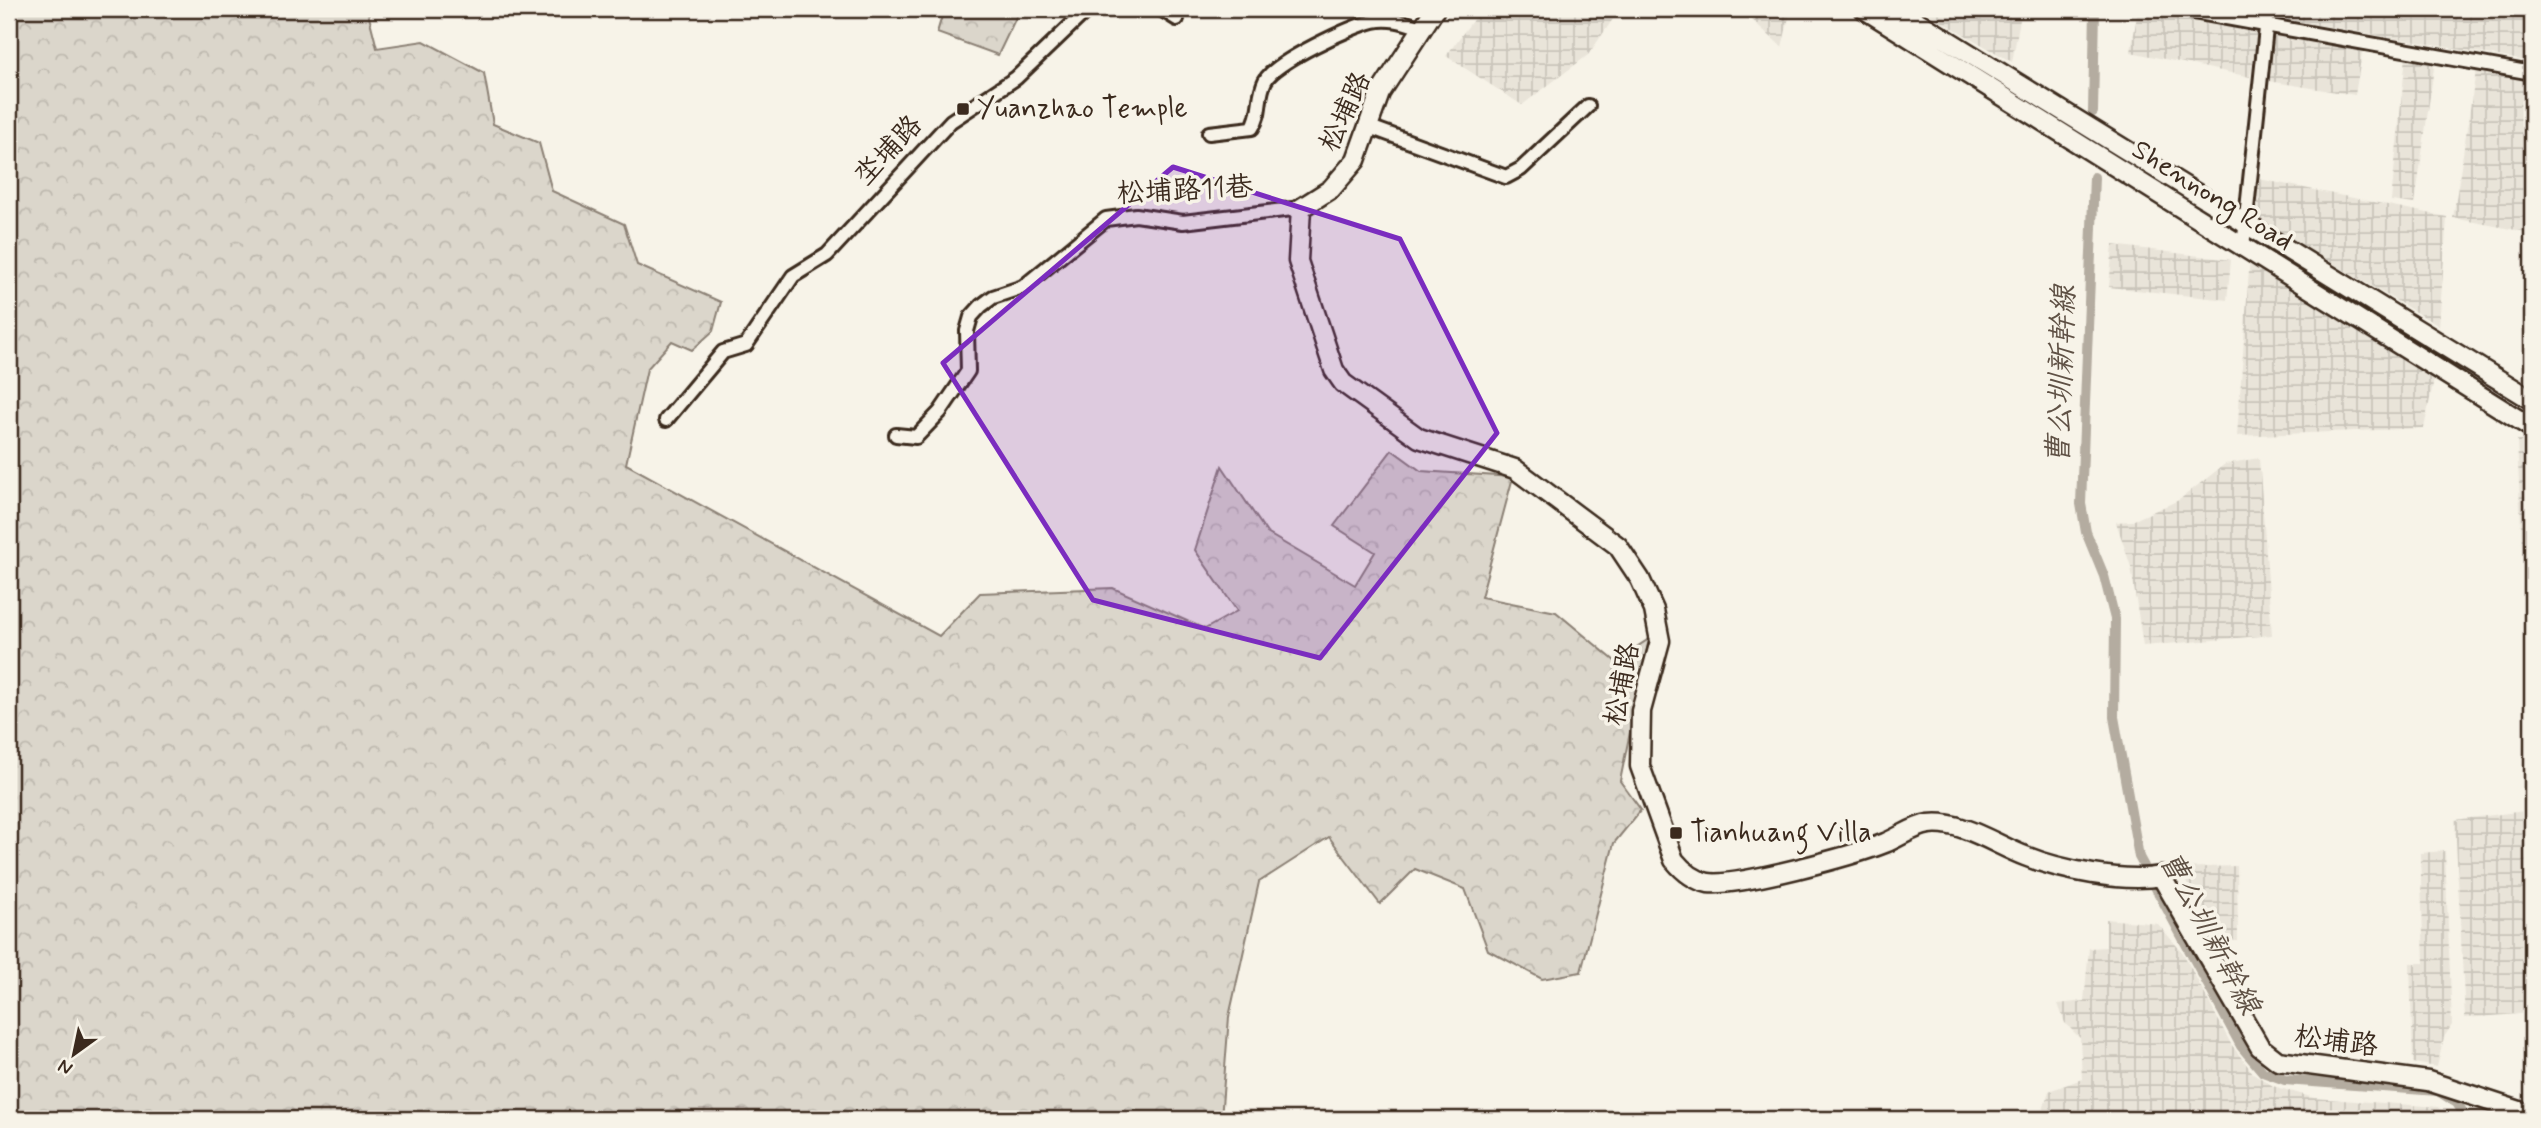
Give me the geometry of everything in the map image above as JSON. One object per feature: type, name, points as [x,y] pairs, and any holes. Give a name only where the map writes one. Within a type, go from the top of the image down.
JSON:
[{"type":"street","name":"坔埔路","points":[[666,420],[723,352],[746,345],[793,276],[827,255],[951,121],[1016,78],[1088,9]]},
{"type":"street","points":[[1161,9],[1177,19]]},
{"type":"street","name":"松埔路","points":[[1435,9],[1380,93],[1356,160],[1345,177],[1301,208],[1297,261],[1334,370],[1343,383],[1419,438],[1515,468],[1618,546],[1640,579],[1654,610],[1660,642],[1642,711],[1640,766],[1674,859],[1682,870],[1706,882],[1732,882],[1867,849],[1924,825],[1938,824],[1961,829],[2028,857],[2095,873],[2136,878],[2161,876],[2260,1047],[2269,1056],[2292,1064],[2428,1081],[2532,1115]]},
{"type":"street","name":"Shennong Road","points":[[1864,9],[2532,428]]},
{"type":"street","name":"Shennong Road","points":[[1897,9],[2532,400]]},
{"type":"street","points":[[2244,247],[2268,9]]},
{"type":"street","points":[[2193,12],[2532,72]]},
{"type":"street","points":[[1209,133],[1252,128],[1258,118],[1264,82],[1271,72],[1355,28],[1390,19],[1422,28]]},
{"type":"street","points":[[1367,126],[1506,177],[1521,169],[1588,106]]},
{"type":"street","name":"松埔路11巷","points":[[896,435],[916,437],[940,412],[968,371],[967,331],[971,317],[981,306],[993,297],[1023,287],[1106,219],[1136,215],[1183,222],[1301,208]]},
{"type":"highlighted area","points":[[1173,167],[1400,239],[1497,433],[1320,658],[1093,600],[943,363]]},
{"type":"shaded area","points":[[1481,9],[1620,9],[1588,55],[1522,105],[1446,56]]},
{"type":"shaded area","points":[[1740,9],[1791,9],[1782,47]]},
{"type":"shaded area","points":[[1920,9],[2022,9],[2012,62]]},
{"type":"shaded area","points":[[2138,9],[2259,32],[2250,77],[2131,52]]},
{"type":"shaded area","points":[[2278,9],[2532,9],[2532,62],[2278,18]]},
{"type":"shaded area","points":[[2270,32],[2363,47],[2355,95],[2268,81]]},
{"type":"shaded area","points":[[2406,56],[2435,60],[2415,204],[2391,201]]},
{"type":"shaded area","points":[[2476,71],[2532,82],[2532,233],[2453,218]]},
{"type":"shaded area","points":[[2259,179],[2447,217],[2439,326],[2256,218]]},
{"type":"shaded area","points":[[2113,245],[2231,260],[2227,300],[2109,287]]},
{"type":"shaded area","points":[[2250,257],[2435,374],[2424,428],[2237,436]]},
{"type":"shaded area","points":[[2517,440],[2532,440],[2532,615],[2525,615]]},
{"type":"shaded area","points":[[2259,458],[2272,635],[2143,646],[2131,567],[2116,522],[2132,521],[2179,500],[2225,464]]},
{"type":"shaded area","points":[[2532,810],[2532,1013],[2465,1018],[2455,820]]},
{"type":"shaded area","points":[[2445,851],[2452,1025],[2444,1037],[2437,1067],[2413,1063],[2410,963],[2424,963],[2420,853]]},
{"type":"shaded area","points":[[2237,866],[2238,941],[2220,941],[2178,868]]},
{"type":"shaded area","points":[[2106,919],[2158,924],[2183,953],[2231,1044],[2253,1073],[2273,1086],[2314,1098],[2439,1107],[2446,1119],[2001,1119],[2043,1110],[2049,1091],[2082,1079],[2080,1038],[2065,1023],[2058,1004],[2084,1001],[2089,948],[2106,947]]},
{"type":"green space","points":[[9,9],[367,9],[377,48],[424,41],[484,73],[493,124],[539,143],[552,191],[624,224],[637,265],[721,302],[713,331],[692,350],[672,341],[647,369],[626,464],[939,636],[980,593],[1113,588],[1205,629],[1237,611],[1195,550],[1222,466],[1267,533],[1355,585],[1375,552],[1334,526],[1392,450],[1421,471],[1513,477],[1481,597],[1556,612],[1615,661],[1649,639],[1620,781],[1641,810],[1614,843],[1581,972],[1542,979],[1488,950],[1465,889],[1415,869],[1380,904],[1329,837],[1259,882],[1229,1017],[1221,1119],[9,1119]]},
{"type":"green space","points":[[944,9],[1020,9],[998,55],[937,33]]},
{"type":"waterway","name":"曹公圳新幹線","points":[[2093,112],[2095,9]]},
{"type":"waterway","name":"曹公圳新幹線","points":[[2094,177],[2081,504],[2086,532],[2104,576],[2115,619],[2114,717],[2139,857],[2241,1046],[2263,1072],[2285,1080],[2438,1091],[2457,1103],[2467,1119]]},
{"type":"place","name":"Yuanzhao Temple","points":[[963,109]]},
{"type":"place","name":"Tianhuang Villa","points":[[1676,833]]}]
